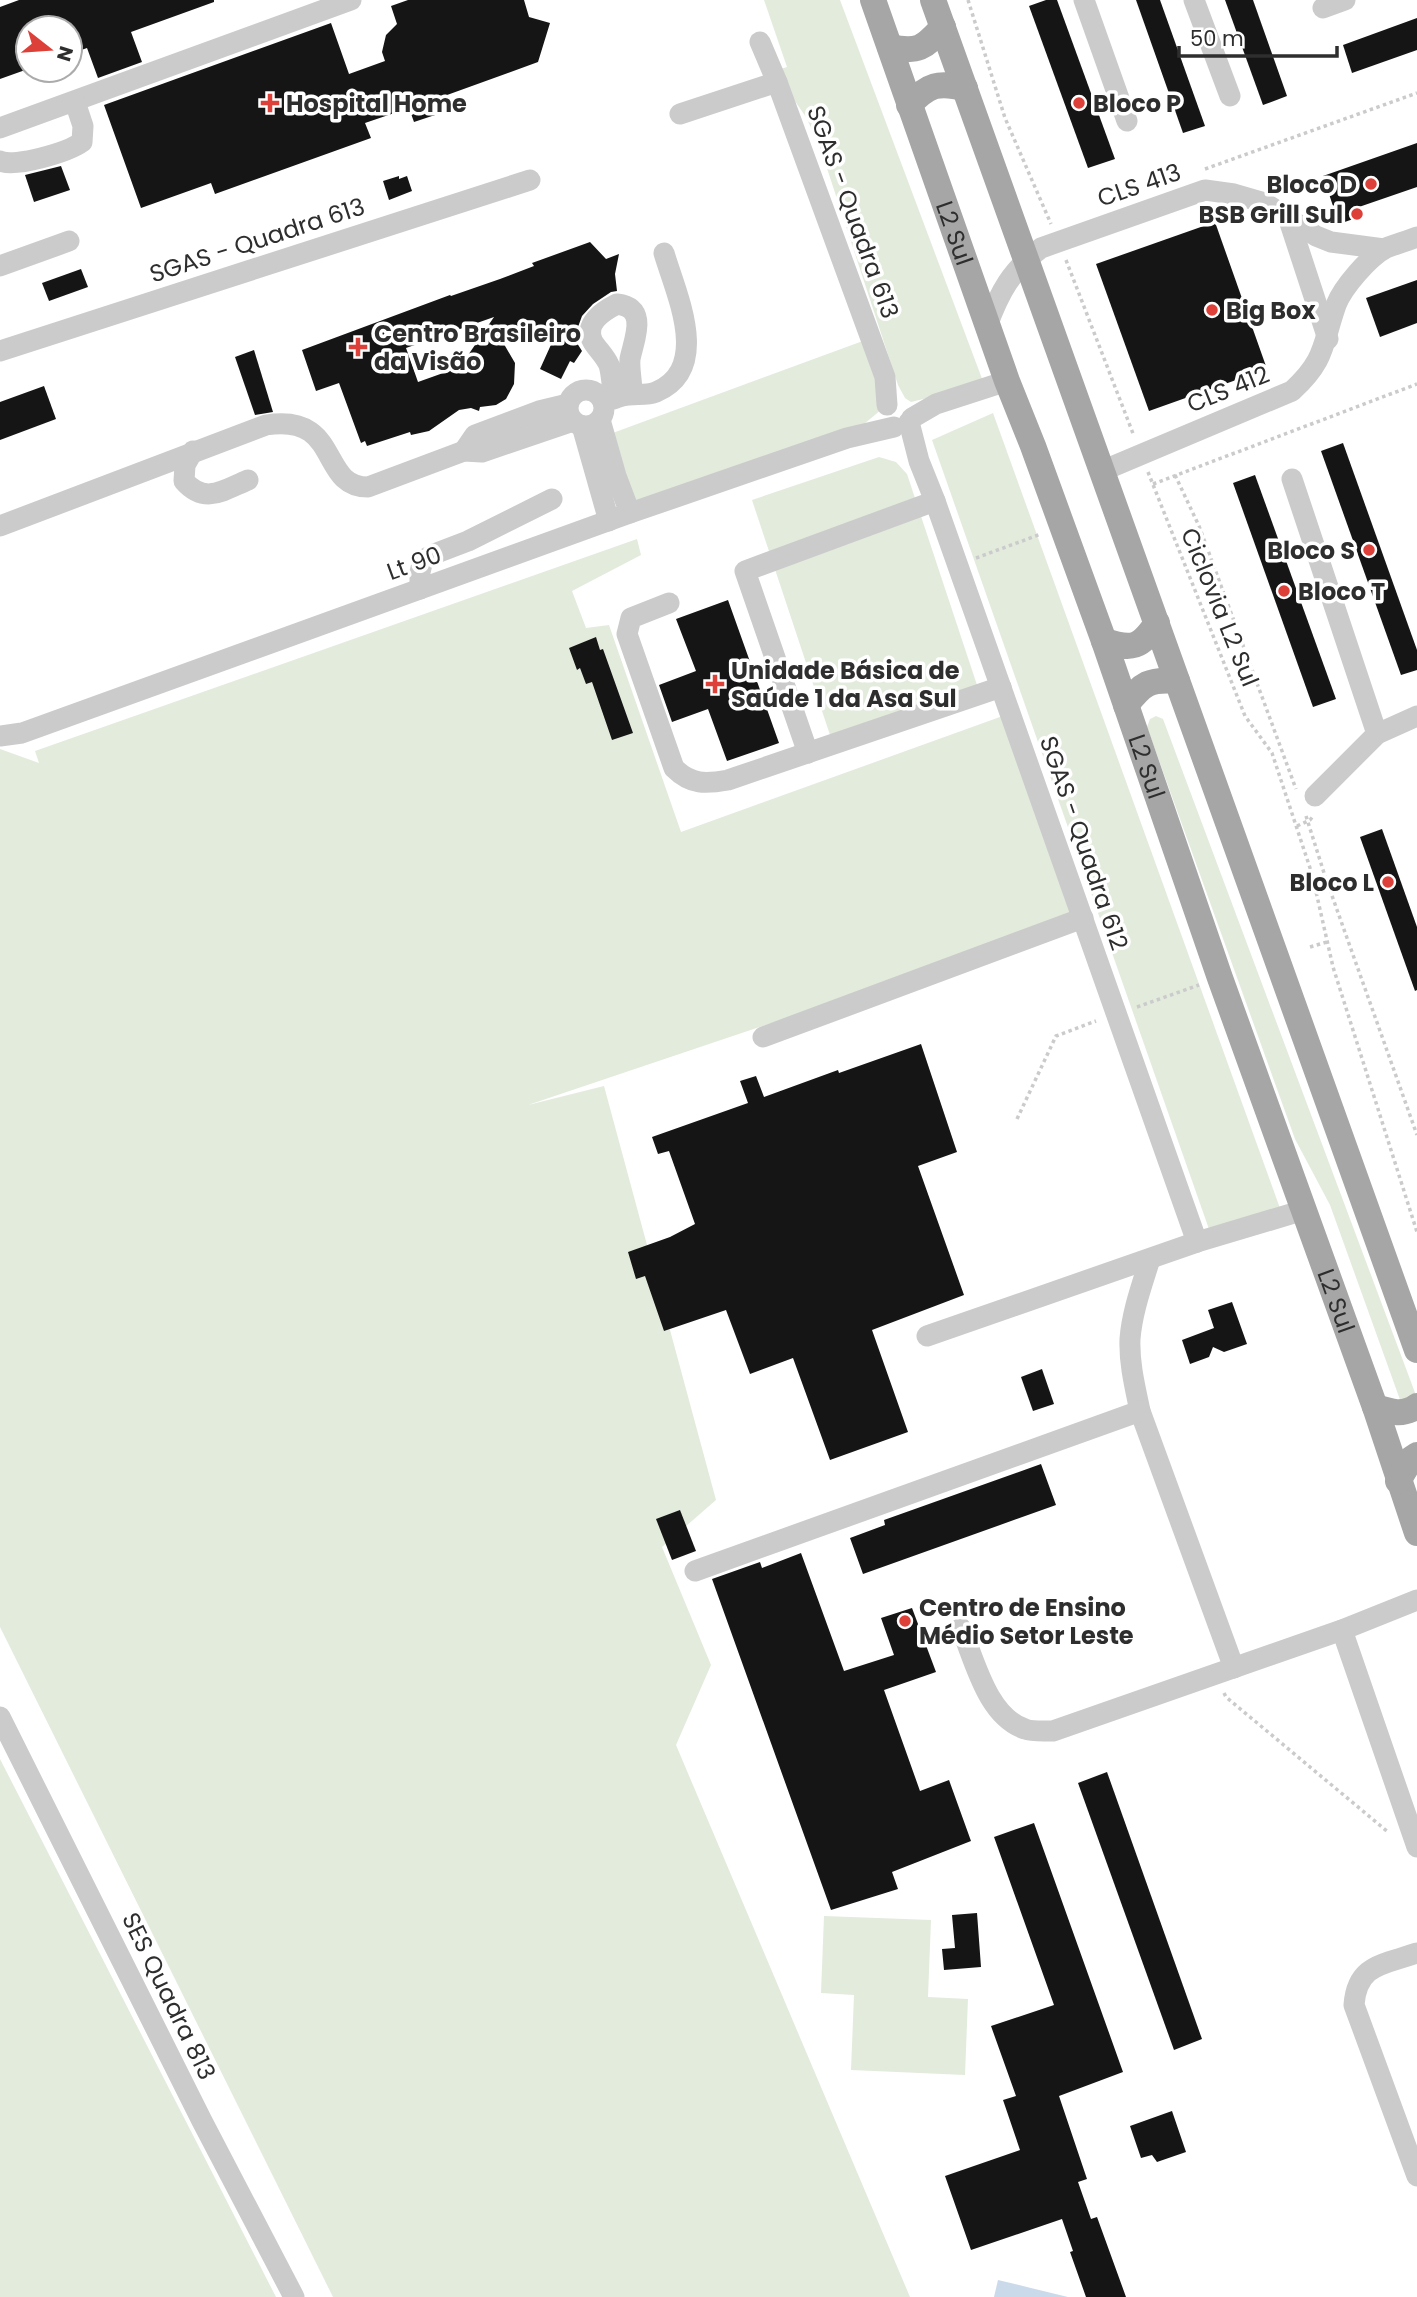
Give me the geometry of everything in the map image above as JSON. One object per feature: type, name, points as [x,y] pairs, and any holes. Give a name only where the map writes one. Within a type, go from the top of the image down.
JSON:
[{"type":"main road","name":"L2 Sul","points":[[873,0],[987,326],[1104,640],[1417,1533]]},
{"type":"main road","points":[[933,0],[1417,1350]]},
{"type":"main road","points":[[890,47],[907,51],[920,49],[943,27]]},
{"type":"main road","points":[[909,105],[921,92],[933,86],[946,84],[965,88]]},
{"type":"main road","points":[[1104,640],[1124,647],[1137,645],[1157,623]]},
{"type":"main road","points":[[1126,705],[1147,683],[1159,680],[1177,681]]},
{"type":"main road","points":[[1375,1408],[1397,1414],[1417,1406]]},
{"type":"main road","points":[[1398,1481],[1411,1459],[1417,1455]]},
{"type":"street","points":[[0,128],[351,0]]},
{"type":"street","points":[[1084,0],[1127,121]]},
{"type":"street","points":[[1194,0],[1230,96]]},
{"type":"street","points":[[1323,8],[1345,0]]},
{"type":"street","name":"SGAS - Quadra 613","points":[[760,43],[777,82],[899,415]]},
{"type":"street","points":[[680,114],[777,82]]},
{"type":"street","points":[[0,161],[15,164],[71,148],[82,142],[83,126],[75,102]]},
{"type":"street","name":"SGAS - Quadra 613","points":[[0,351],[530,180]]},
{"type":"street","name":"CLS 413","points":[[987,326],[1004,286],[1026,259],[1041,248],[1205,190],[1234,194],[1265,204],[1331,243],[1384,249]]},
{"type":"street","points":[[1288,217],[1328,339]]},
{"type":"street","points":[[1384,249],[1417,237]]},
{"type":"street","points":[[0,266],[69,241]]},
{"type":"street","name":"CLS 412","points":[[1102,471],[1292,391],[1308,376],[1328,339],[1337,303],[1353,277],[1384,249]]},
{"type":"street","points":[[0,526],[266,425],[285,422],[314,433],[344,480],[357,487],[368,487],[464,451],[475,435],[539,411],[596,409],[663,389],[681,370],[688,354],[687,330],[664,253]]},
{"type":"street","name":"Lt 90","points":[[0,736],[22,733],[630,513],[847,438],[899,415],[1007,381]]},
{"type":"street","points":[[596,409],[616,477],[630,513]]},
{"type":"street","points":[[596,409],[609,521]]},
{"type":"street","name":"SGAS - Quadra 612","points":[[899,415],[936,501],[1197,1242]]},
{"type":"street","points":[[193,451],[185,465],[184,481],[192,490],[206,495],[215,494],[248,480]]},
{"type":"street","points":[[1292,479],[1377,734]]},
{"type":"street","points":[[420,589],[423,560],[468,541],[551,499]]},
{"type":"street","points":[[808,753],[746,571],[936,501]]},
{"type":"street","points":[[669,603],[631,618],[627,634],[674,768],[693,782],[728,780],[1001,687]]},
{"type":"street","points":[[1315,796],[1377,734],[1417,716]]},
{"type":"street","points":[[764,1037],[1083,918]]},
{"type":"street","points":[[927,1336],[1197,1242],[1304,1210]]},
{"type":"street","points":[[1150,1259],[1130,1339],[1132,1374],[1140,1410],[1225,1671]]},
{"type":"street","points":[[695,1572],[1140,1410]]},
{"type":"street","points":[[961,1628],[987,1691],[998,1710],[1012,1723],[1028,1730],[1053,1731],[1342,1630],[1417,1600]]},
{"type":"street","points":[[1342,1630],[1417,1847]]},
{"type":"street","name":"SES Quadra 813","points":[[0,1717],[202,2121],[294,2297]]},
{"type":"street","points":[[1417,1953],[1369,1971],[1359,1981],[1354,2005],[1417,2176]]},
{"type":"path","name":"Ciclovia L2 Sul","points":[[968,0],[1005,118],[1058,240],[1245,716],[1272,752],[1314,880],[1337,981],[1417,1232]]},
{"type":"path","points":[[1198,171],[1417,93]]},
{"type":"path","points":[[1153,484],[1417,384]]},
{"type":"path","points":[[958,564],[1063,526]]},
{"type":"path","points":[[1314,880],[1325,876]]},
{"type":"path","points":[[1310,947],[1327,942]]},
{"type":"path","points":[[1225,1671],[1226,1698],[1396,1838]]},
{"type":"shaded area","points":[[764,0],[840,0],[984,384],[911,402],[905,398],[898,385],[820,147],[806,117],[774,71],[787,67]]},
{"type":"shaded area","points":[[871,338],[887,405],[847,438],[630,513],[610,434]]},
{"type":"shaded area","points":[[993,413],[1281,1211],[1210,1232],[932,440]]},
{"type":"shaded area","points":[[879,457],[896,462],[907,474],[977,685],[830,735],[752,500]]},
{"type":"shaded area","points":[[637,539],[641,555],[572,591],[586,628],[609,625],[681,832],[1011,713],[1083,918],[528,1105],[604,1086],[716,1500],[662,1547],[711,1665],[676,1745],[910,2297],[333,2297],[0,1627],[0,749],[39,763],[35,751]]},
{"type":"shaded area","points":[[1156,716],[1163,719],[1417,1398],[1403,1408],[1330,1205],[1295,1139],[1147,727],[1150,719]]},
{"type":"shaded area","points":[[0,1759],[276,2297],[0,2297]]},
{"type":"shaded area","points":[[824,1916],[931,1920],[928,1997],[968,1999],[965,2075],[851,2070],[854,1995],[821,1993]]},
{"type":"water","points":[[998,2280],[1068,2297],[994,2297]]},
{"type":"building","points":[[19,0],[214,0],[131,32],[142,62],[98,78],[87,48],[84,49],[84,14],[14,14],[14,74],[0,79],[0,7]]},
{"type":"building","name":"Hospital Home","points":[[408,0],[524,0],[529,17],[550,23],[538,62],[436,99],[441,113],[414,122],[409,108],[365,123],[371,138],[215,194],[211,183],[141,208],[104,105],[331,23],[349,74],[385,61],[382,52],[386,35],[397,24],[391,6]]},
{"type":"building","name":"Bloco P","points":[[1046,0],[1057,0],[1115,159],[1088,168],[1029,6]]},
{"type":"building","points":[[1136,0],[1160,0],[1205,126],[1183,133]]},
{"type":"building","points":[[1225,0],[1253,0],[1287,96],[1263,105]]},
{"type":"building","points":[[1417,18],[1417,50],[1352,73],[1343,45]]},
{"type":"building","name":"Bloco D","points":[[1417,143],[1417,187],[1356,208],[1359,217],[1339,224],[1323,176]]},
{"type":"building","points":[[61,166],[70,190],[34,202],[25,175]]},
{"type":"building","points":[[399,176],[399,179],[407,176],[412,191],[389,200],[383,181]]},
{"type":"building","points":[[1215,222],[1267,369],[1149,411],[1096,264]]},
{"type":"building","name":"Centro Brasileiro da Visão","points":[[590,242],[606,259],[619,254],[615,274],[617,291],[593,304],[582,316],[578,327],[570,332],[582,351],[574,363],[570,361],[561,379],[540,369],[559,327],[501,339],[515,363],[514,384],[506,399],[496,405],[480,407],[479,411],[471,408],[459,410],[429,431],[411,435],[410,432],[367,446],[365,441],[361,443],[339,383],[316,391],[302,350],[500,279],[534,266],[532,263]],"holes":[[[494,317],[460,367],[418,382],[406,348]]]},
{"type":"building","points":[[81,269],[88,287],[49,301],[42,283]]},
{"type":"building","points":[[1417,280],[1417,323],[1380,337],[1366,298]]},
{"type":"building","points":[[254,350],[273,412],[255,415],[235,357]]},
{"type":"building","points":[[44,386],[56,419],[0,440],[0,402]]},
{"type":"building","name":"Bloco S","points":[[1343,443],[1417,650],[1417,670],[1401,675],[1321,451]]},
{"type":"building","name":"Bloco T","points":[[1255,475],[1336,699],[1313,707],[1233,483]]},
{"type":"building","name":"Unidade Básica de Saúde 1 da Asa Sul","points":[[728,600],[779,743],[727,761],[708,709],[672,722],[659,685],[696,671],[676,619]]},
{"type":"building","points":[[596,637],[600,650],[603,649],[633,733],[612,740],[592,682],[586,684],[580,668],[577,670],[569,648]]},
{"type":"building","name":"Bloco L","points":[[1382,829],[1417,927],[1415,991],[1360,837]]},
{"type":"building","points":[[921,1044],[957,1152],[918,1166],[964,1295],[872,1330],[908,1432],[830,1460],[793,1358],[750,1374],[726,1310],[664,1331],[645,1276],[636,1279],[628,1252],[670,1237],[695,1224],[669,1151],[658,1154],[652,1137],[748,1103],[740,1081],[756,1076],[764,1097]]},
{"type":"building","points":[[1232,1302],[1247,1344],[1224,1352],[1213,1347],[1209,1357],[1190,1364],[1182,1340],[1214,1328],[1208,1310]]},
{"type":"building","points":[[1042,1369],[1054,1404],[1033,1411],[1021,1377]]},
{"type":"building","points":[[1041,1464],[1056,1505],[863,1574],[850,1538],[885,1525],[884,1520]]},
{"type":"building","points":[[680,1510],[696,1551],[672,1560],[656,1519]]},
{"type":"building","points":[[801,1553],[844,1671],[894,1655],[881,1618],[912,1608],[936,1672],[884,1690],[920,1791],[949,1780],[971,1841],[892,1872],[898,1889],[831,1910],[712,1579],[760,1562],[762,1568]]},
{"type":"building","points":[[1107,1772],[1202,2039],[1174,2050],[1078,1783]]},
{"type":"building","points":[[1034,1823],[1123,2072],[1059,2096],[1087,2179],[1078,2182],[1091,2219],[1097,2217],[1126,2297],[1086,2297],[1062,2219],[971,2250],[945,2176],[1020,2150],[1003,2100],[1016,2096],[991,2026],[1054,2005],[994,1837]]},
{"type":"building","points":[[977,1913],[981,1967],[944,1970],[942,1949],[955,1948],[952,1915]]},
{"type":"building","points":[[1172,2111],[1186,2152],[1157,2162],[1152,2155],[1141,2158],[1130,2126]]},
{"type":"place","name":"Hospital Home","points":[[270,103]]},
{"type":"place","name":"Bloco P","points":[[1079,103]]},
{"type":"place","name":"Bloco D","points":[[1371,184]]},
{"type":"place","name":"BSB Grill Sul","points":[[1357,214]]},
{"type":"place","name":"Big Box","points":[[1212,310]]},
{"type":"place","name":"Centro Brasileiro da Visão","points":[[358,347]]},
{"type":"place","name":"Bloco S","points":[[1369,550]]},
{"type":"place","name":"Bloco T","points":[[1284,591]]},
{"type":"place","name":"Unidade Básica de Saúde 1 da Asa Sul","points":[[715,684]]},
{"type":"place","name":"Bloco L","points":[[1388,882]]},
{"type":"place","name":"Centro de Ensino Médio Setor Leste","points":[[905,1621]]}]
